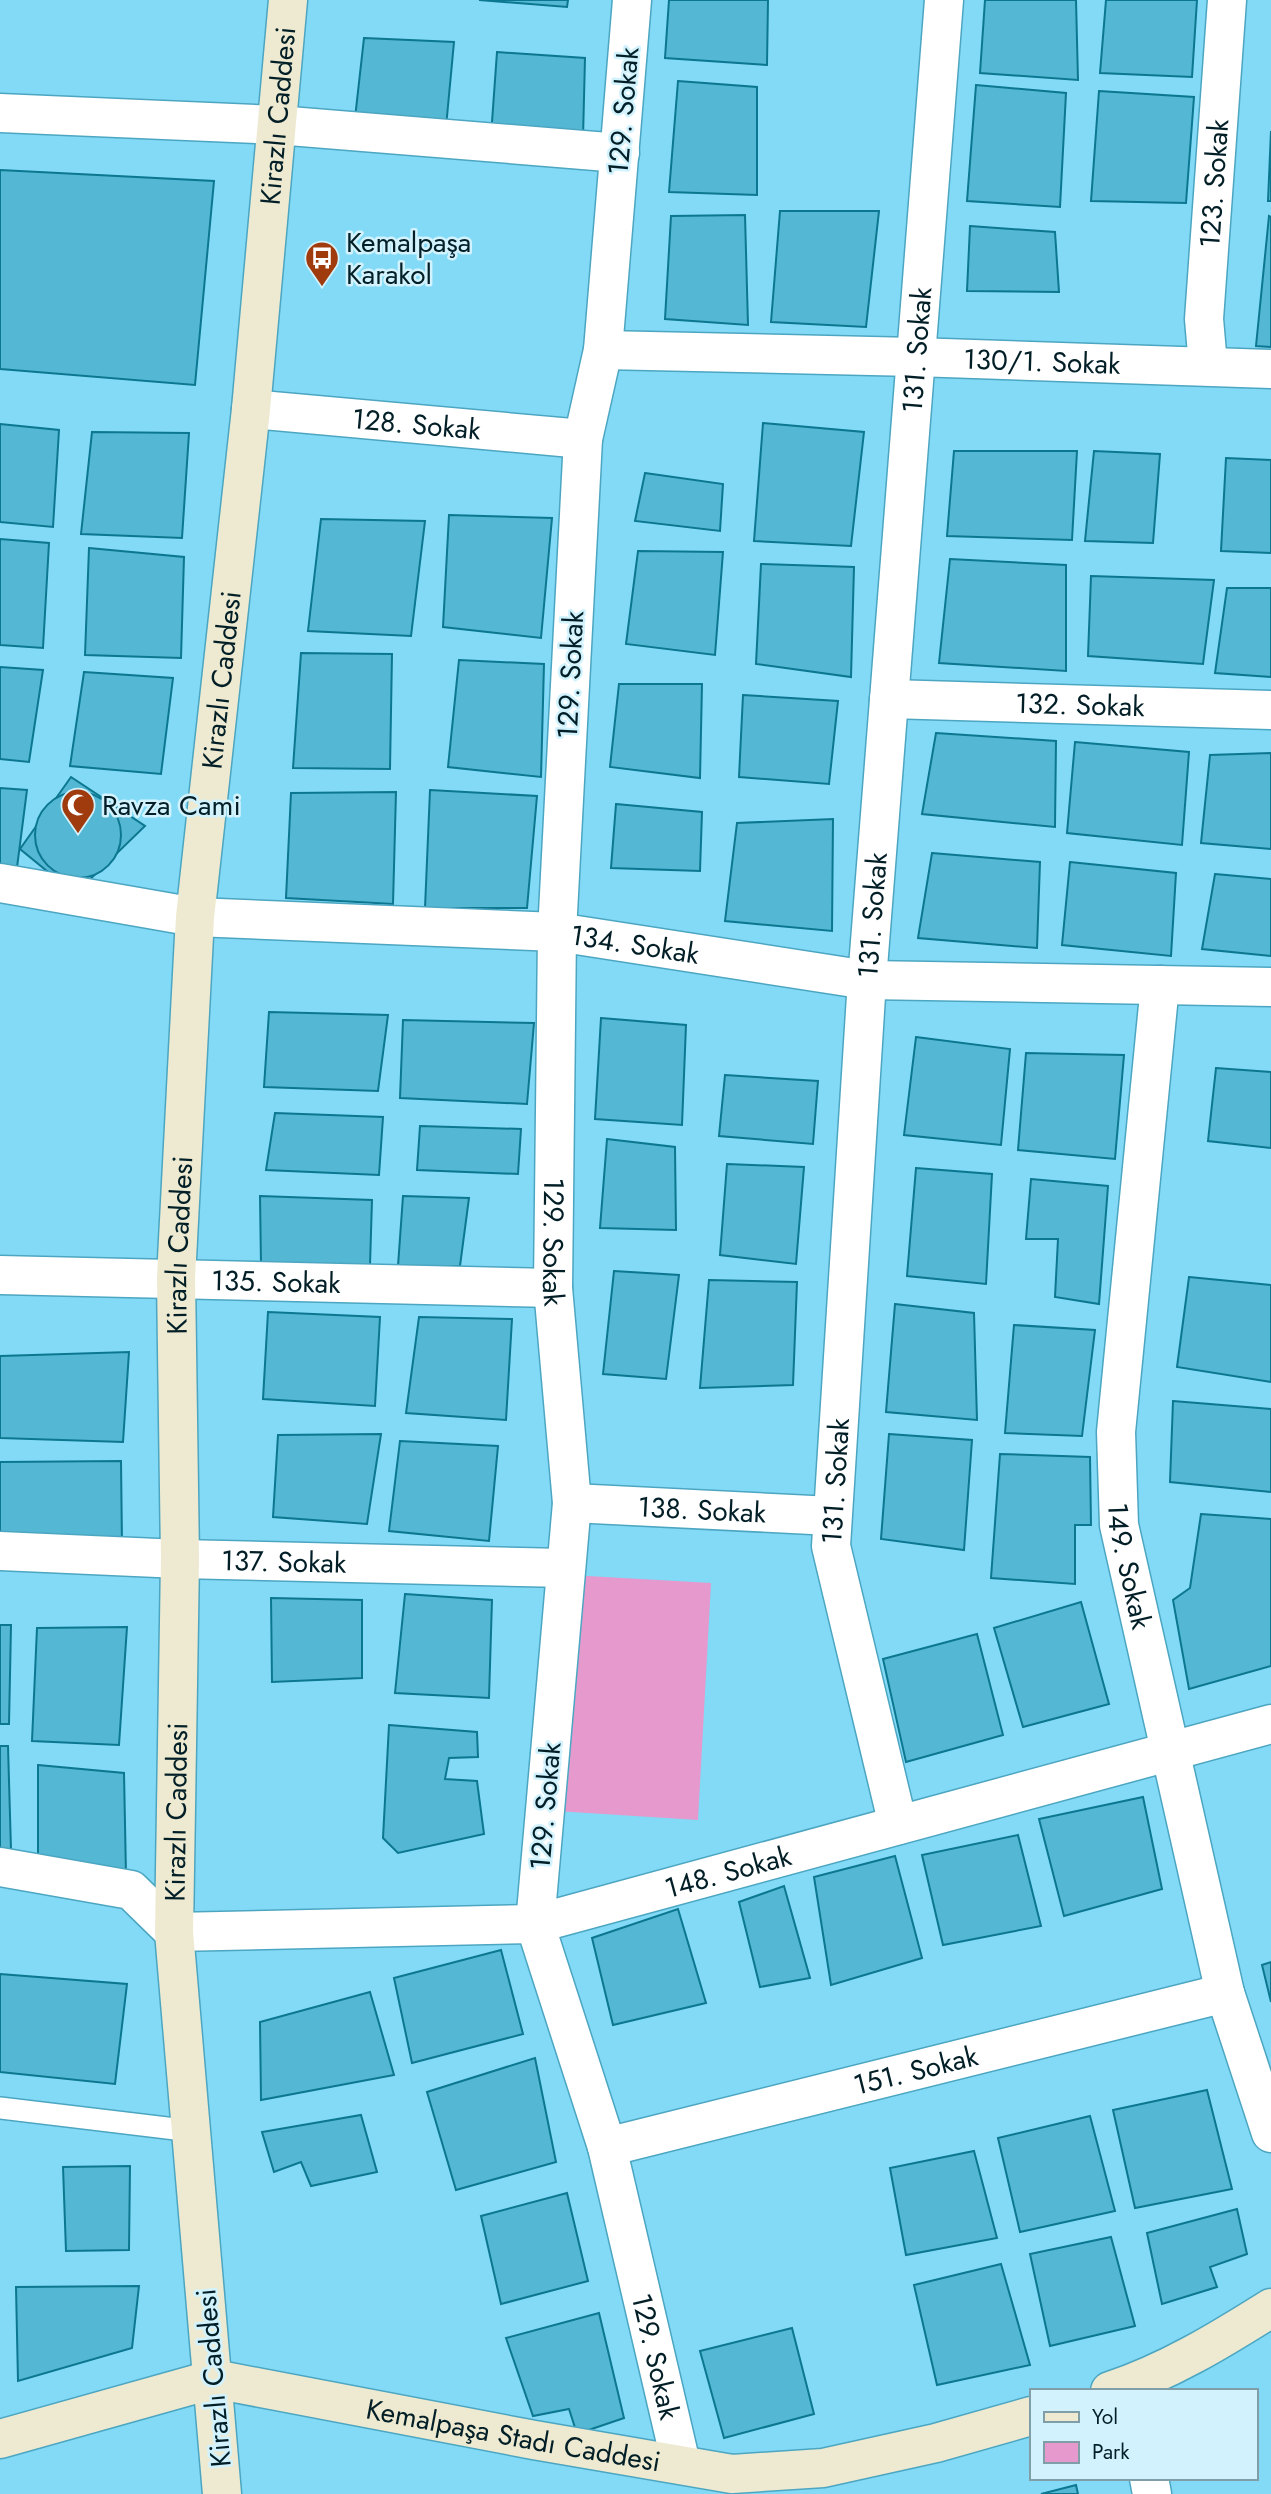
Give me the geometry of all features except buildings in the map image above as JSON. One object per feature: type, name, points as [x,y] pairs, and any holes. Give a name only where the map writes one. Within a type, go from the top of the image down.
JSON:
[{"type":"main road","name":"Kirazlı Caddesi","points":[[222,2494],[174,1932],[180,1559],[177,1278],[195,917],[251,409],[288,0]]},
{"type":"main road","points":[[1125,2388],[1211,2345],[1271,2308]]},
{"type":"main road","name":"Kemalpaşa Stadı Caddesi","points":[[0,2439],[214,2379],[534,2440],[681,2464],[734,2484],[936,2443],[1030,2416]]},
{"type":"street","name":"129. Sokak","points":[[632,0],[603,350],[583,439],[557,932],[553,1288],[572,1503],[535,1924],[607,2147],[681,2464]]},
{"type":"street","name":"131. Sokak","points":[[898,1825],[831,1546],[867,980],[944,0]]},
{"type":"street","name":"123. Sokak","points":[[1208,365],[1204,319],[1227,0]]},
{"type":"street","points":[[0,113],[277,125],[620,153]]},
{"type":"street","name":"130/1. Sokak","points":[[603,350],[1208,365],[1271,369]]},
{"type":"street","name":"128. Sokak","points":[[251,409],[583,439]]},
{"type":"street","name":"132. Sokak","points":[[889,699],[1271,710]]},
{"type":"street","name":"134. Sokak","points":[[0,883],[195,917],[557,932],[867,980],[1271,988]]},
{"type":"street","name":"149. Sokak","points":[[1160,985],[1116,1432],[1119,1525],[1225,1993],[1271,2133]]},
{"type":"street","name":"135. Sokak","points":[[0,1275],[553,1288]]},
{"type":"street","name":"138. Sokak","points":[[572,1503],[832,1516]]},
{"type":"street","name":"137. Sokak","points":[[0,1551],[180,1559],[565,1568]]},
{"type":"street","name":"148. Sokak","points":[[174,1932],[535,1924],[1271,1724]]},
{"type":"street","points":[[0,1867],[131,1890],[174,1932]]},
{"type":"street","name":"151. Sokak","points":[[607,2147],[1225,1993]]},
{"type":"lane","points":[[0,2108],[192,2131]]},
{"type":"green space","points":[[570,1575],[711,1583],[698,1820],[556,1811]]},
{"type":"place","name":"Kemalpaşa Karakol","points":[[322,288]]},
{"type":"place","name":"Ravza Cami","points":[[78,835]]}]
